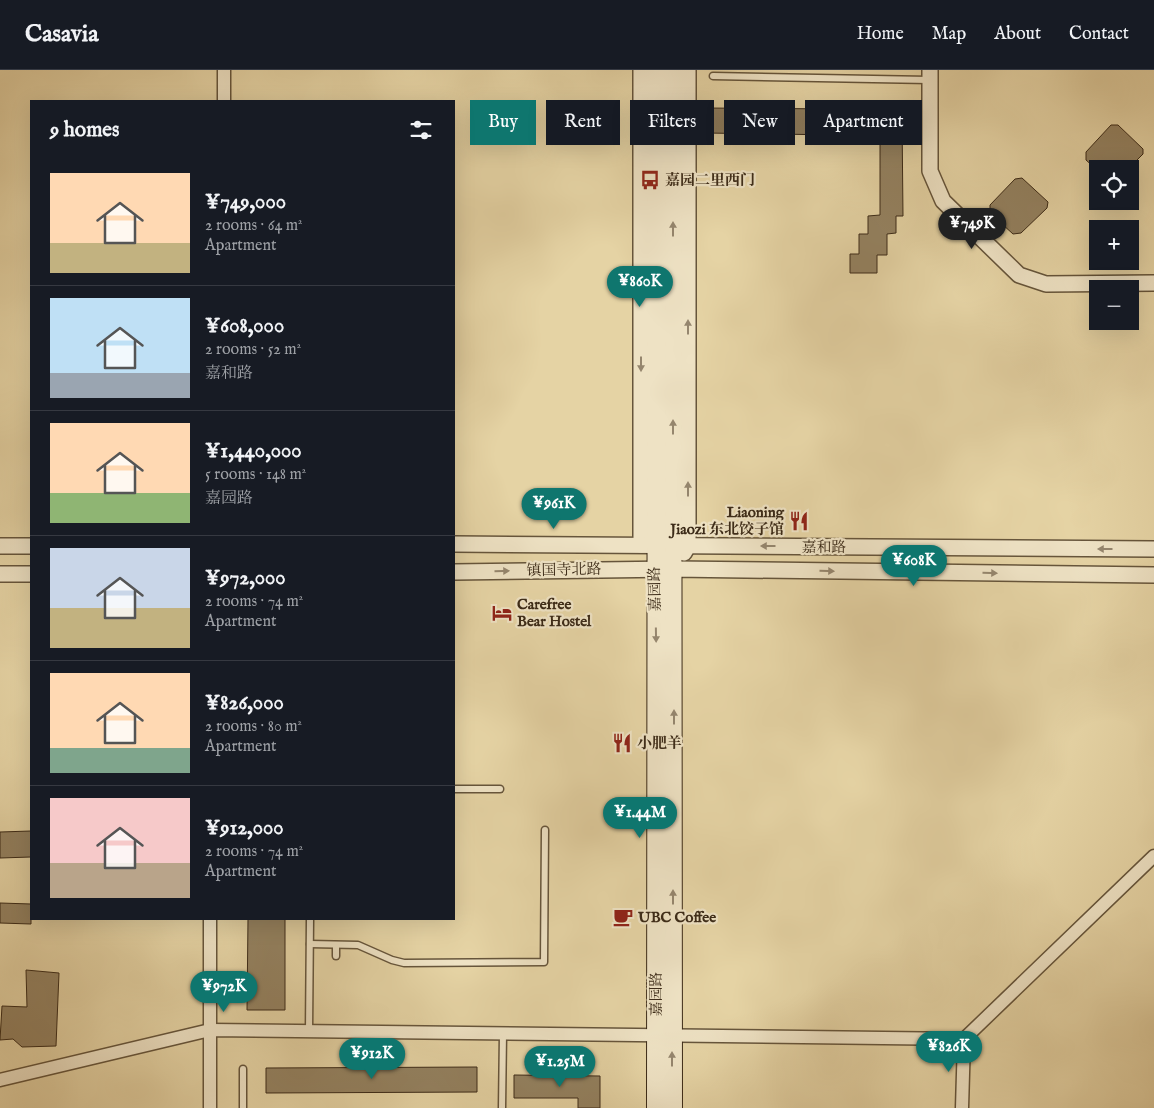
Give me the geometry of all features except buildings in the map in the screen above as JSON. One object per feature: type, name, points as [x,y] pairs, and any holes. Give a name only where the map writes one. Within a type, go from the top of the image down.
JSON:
[{"type":"main road","name":"嘉园路","points":[[657,70],[648,545],[655,569],[664,1034],[673,1108]]},
{"type":"main road","points":[[672,70],[681,546]]},
{"type":"main road","name":"嘉园路","points":[[656,1108],[664,1034],[674,569],[681,546]]},
{"type":"street","points":[[224,70],[224,100]]},
{"type":"street","points":[[641,70],[648,545]]},
{"type":"street","points":[[681,546],[688,70]]},
{"type":"street","points":[[930,75],[930,171],[943,201],[1019,275],[1046,284],[1154,284]]},
{"type":"street","name":"镇国寺北路","points":[[455,544],[681,546]]},
{"type":"street","points":[[0,546],[30,546]]},
{"type":"street","name":"嘉和路","points":[[681,546],[1154,549]]},
{"type":"street","name":"镇国寺北路","points":[[455,572],[674,569]]},
{"type":"street","name":"嘉和路","points":[[674,569],[1154,575]]},
{"type":"street","points":[[0,574],[30,574]]},
{"type":"street","points":[[962,1108],[964,1039],[1154,856]]},
{"type":"street","points":[[210,920],[210,1108]]},
{"type":"street","points":[[0,1080],[210,1030],[964,1039]]},
{"type":"lane","points":[[713,76],[930,75]]},
{"type":"lane","points":[[455,789],[500,789]]},
{"type":"lane","points":[[310,944],[358,945],[404,963],[544,962],[545,830]]},
{"type":"lane","points":[[309,1031],[310,920]]},
{"type":"lane","points":[[336,945],[336,956]]},
{"type":"lane","points":[[502,1108],[503,1033]]},
{"type":"lane","points":[[243,1069],[244,1108]]},
{"type":"place","name":"嘉园二里西门","points":[[650,180]]},
{"type":"place","name":"Liaoning Jiaozi 东北饺子馆","points":[[799,521]]},
{"type":"place","name":"Carefree Bear Hostel","points":[[502,613]]},
{"type":"place","name":"小肥羊","points":[[622,743]]},
{"type":"place","name":"UBC Coffee","points":[[623,917]]}]
